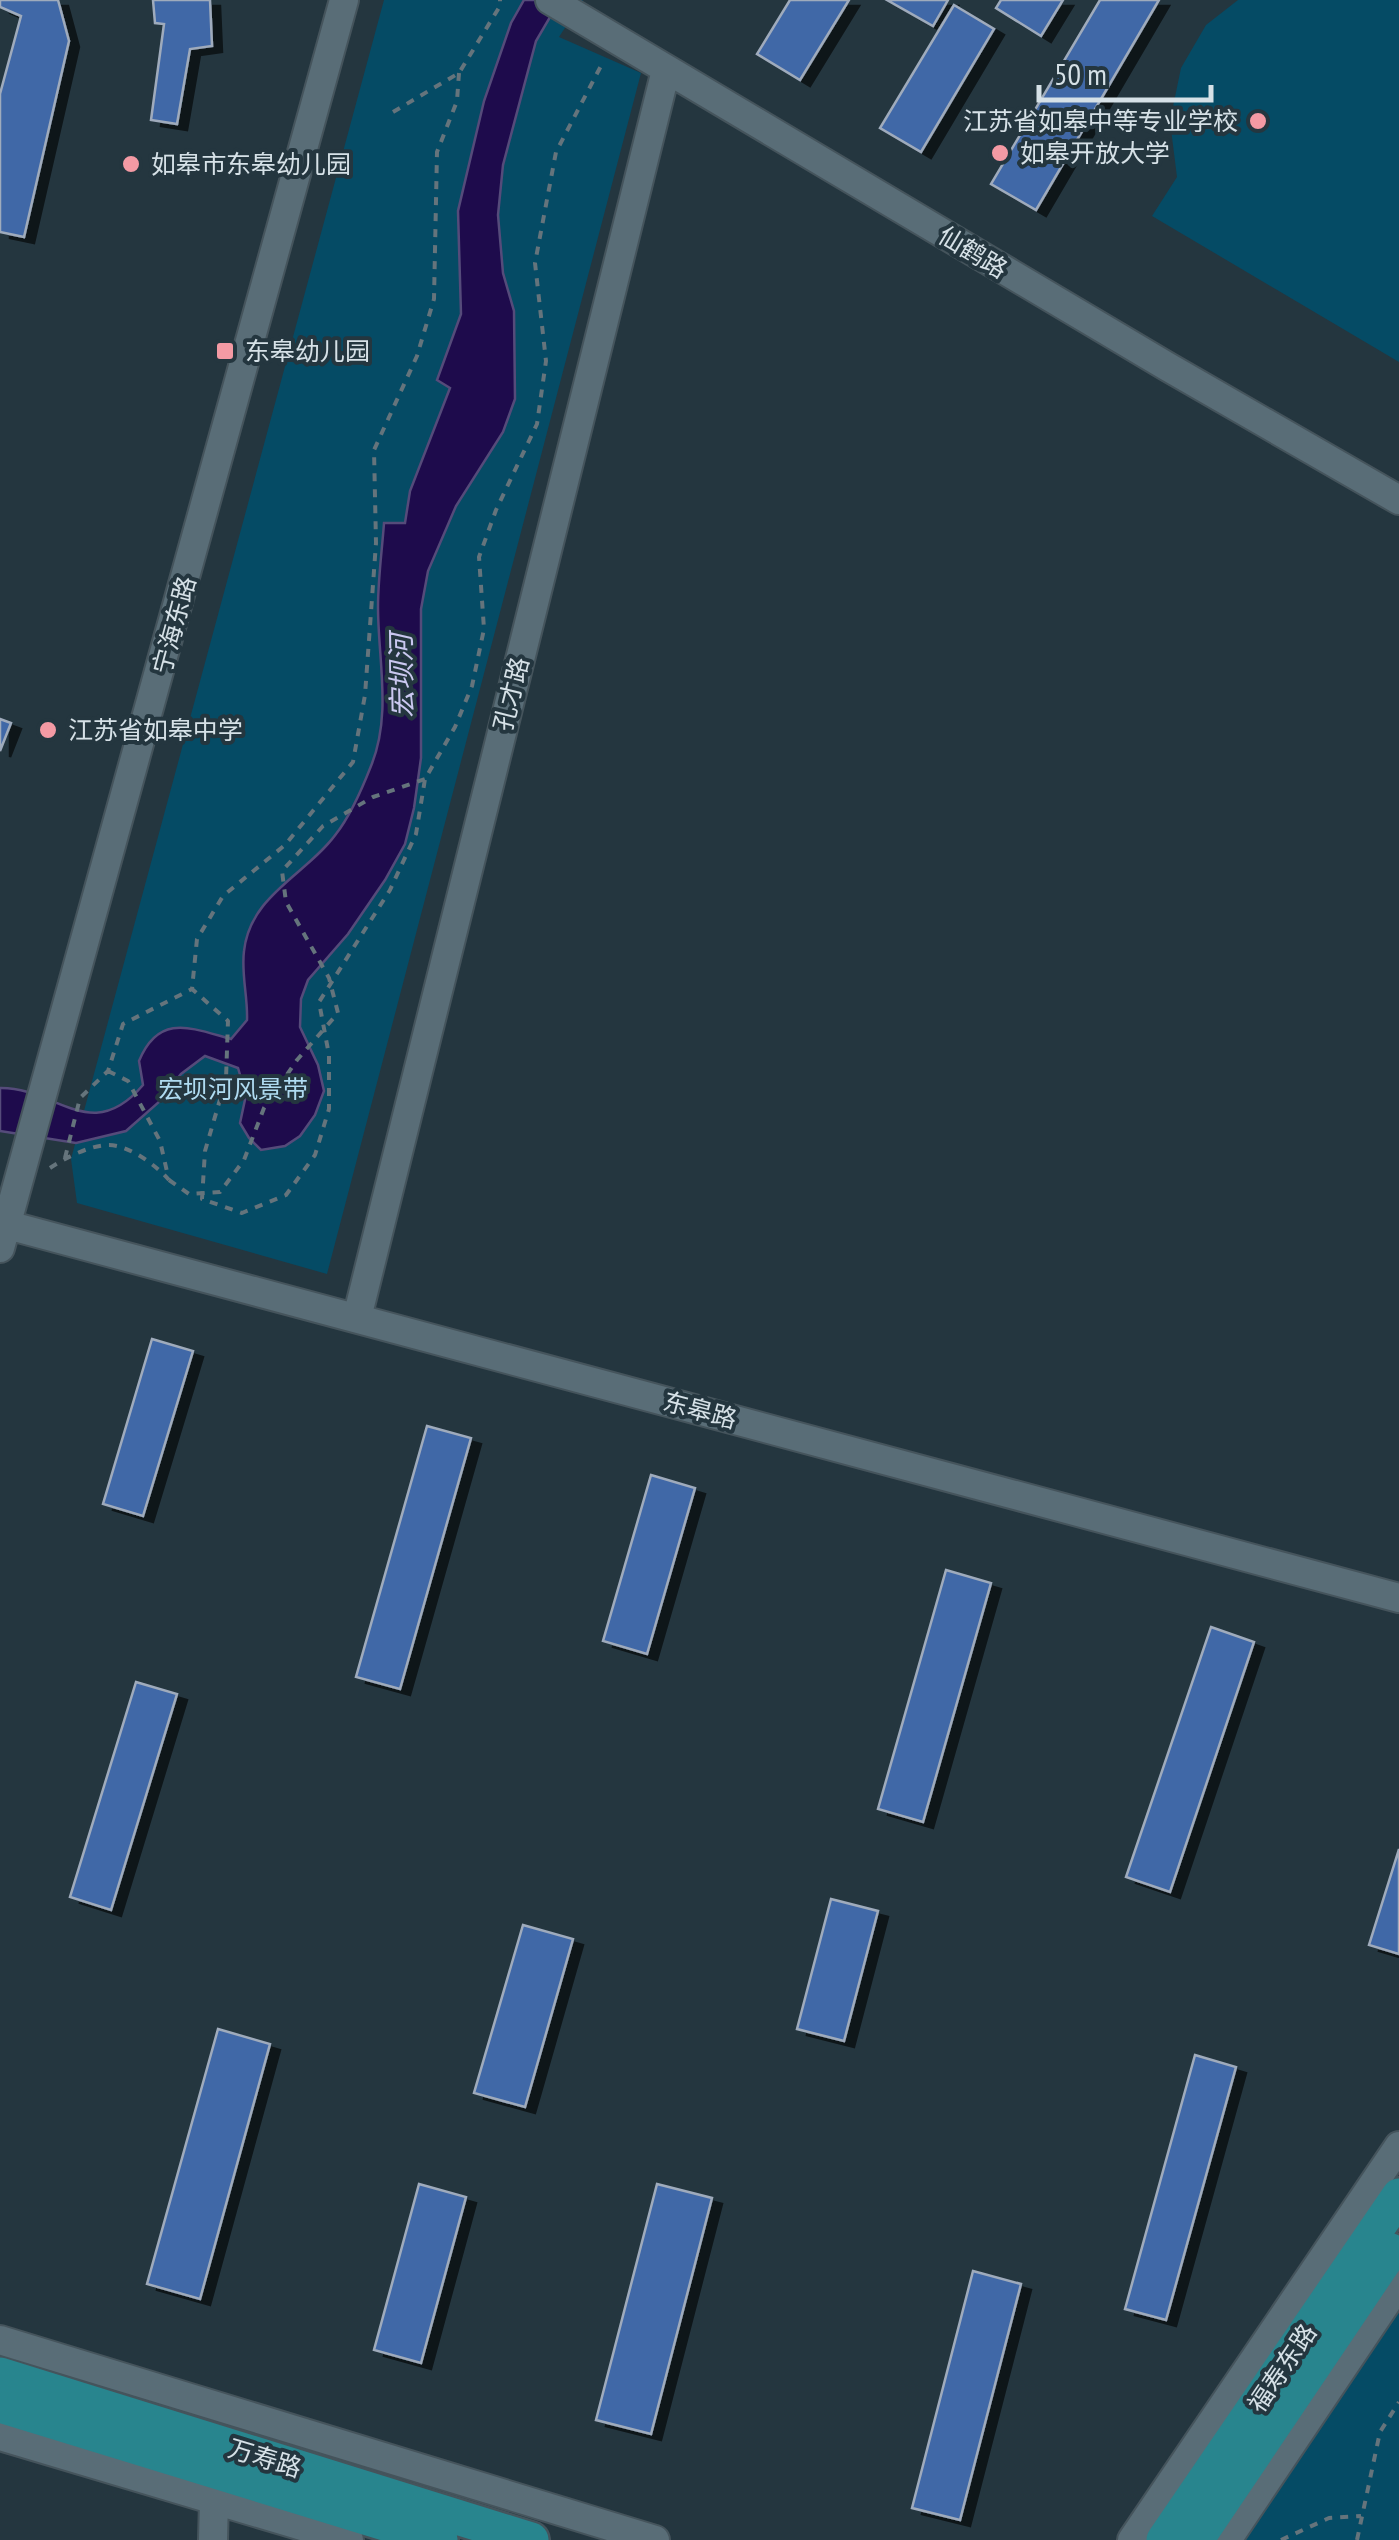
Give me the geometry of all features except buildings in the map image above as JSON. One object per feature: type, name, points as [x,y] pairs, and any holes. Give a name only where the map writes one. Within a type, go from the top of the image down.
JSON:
[{"type":"main road","name":"福寿东路","points":[[1164,2540],[1399,2196]]},
{"type":"main road","name":"福寿东路","points":[[1196,2540],[1399,2239]]},
{"type":"main road","name":"万寿路","points":[[0,2375],[531,2540]]},
{"type":"main road","name":"万寿路","points":[[0,2405],[440,2540]]},
{"type":"street","name":"宁海东路","points":[[2,1232],[344,0]]},
{"type":"street","name":"仙鹤路","points":[[556,4],[1399,500]]},
{"type":"street","name":"孔才路","points":[[356,1318],[666,70]]},
{"type":"street","name":"东皋路","points":[[2,1232],[356,1318],[1399,1598]]},
{"type":"street","points":[[1132,2540],[1399,2146]]},
{"type":"street","points":[[1227,2540],[1399,2284]]},
{"type":"street","points":[[0,2340],[654,2540]]},
{"type":"street","points":[[0,2436],[214,2500],[276,2530],[349,2540]]},
{"type":"street","points":[[214,2500],[214,2540]]},
{"type":"path","points":[[192,989],[197,938],[223,896],[285,845],[354,762],[365,695],[376,542],[374,450],[417,356],[434,300],[437,152],[457,101],[459,74],[500,0]]},
{"type":"path","points":[[192,989],[228,1020],[226,1079],[205,1151],[202,1199],[242,1213],[286,1195],[316,1155],[329,1109],[329,1055],[319,1002],[390,890],[416,834],[425,779],[455,727],[472,686],[484,630],[480,557],[496,510],[537,424],[546,361],[535,263],[556,152],[614,40]]},
{"type":"path","points":[[393,112],[459,74]]},
{"type":"path","points":[[192,989],[124,1024],[108,1071],[80,1098],[65,1158],[110,1145],[155,1163],[169,1180],[189,1194],[220,1192],[244,1160],[264,1108],[296,1060],[338,1014],[329,978],[286,902],[282,871],[322,826],[373,797],[425,779]]},
{"type":"path","points":[[108,1071],[128,1081],[160,1141],[169,1180]]},
{"type":"path","points":[[1357,2540],[1380,2432],[1399,2402]]},
{"type":"path","points":[[1281,2540],[1329,2518],[1362,2516]]},
{"type":"green space","name":"宏坝河风景带","points":[[384,0],[583,0],[559,37],[641,73],[327,1274],[77,1203],[71,1159]]},
{"type":"green space","name":"江苏省如皋中等专业学校","points":[[1238,0],[1399,0],[1399,362],[1152,216],[1177,177],[1170,121],[1181,68],[1206,25]]},
{"type":"green space","points":[[1399,2307],[1399,2540],[1245,2540],[1254,2525]]},
{"type":"water","name":"宏坝河","points":[[524,0],[560,0],[536,41],[503,165],[498,215],[503,273],[514,311],[515,399],[503,432],[456,506],[428,571],[421,609],[421,758],[405,844],[348,934],[308,980],[301,999],[300,1027],[318,1065],[324,1091],[315,1115],[300,1136],[285,1146],[261,1150],[240,1123],[246,1095],[238,1068],[205,1056],[181,1074],[159,1102],[126,1131],[76,1143],[0,1131],[0,1088],[20,1090],[73,1109],[107,1111],[124,1103],[143,1085],[139,1061],[147,1046],[166,1030],[190,1028],[231,1039],[247,1020],[243,968],[248,932],[268,900],[324,849],[347,819],[360,793],[381,727],[378,607],[384,523],[405,523],[410,491],[450,388],[437,380],[461,314],[458,211],[484,101],[511,23]]},
{"type":"place","name":"江苏省如皋中等专业学校","points":[[1258,121]]},
{"type":"place","name":"如皋开放大学","points":[[1000,153]]},
{"type":"place","name":"如皋市东皋幼儿园","points":[[131,164]]},
{"type":"place","name":"东皋幼儿园","points":[[225,351]]},
{"type":"place","name":"江苏省如皋中学","points":[[48,730]]}]
